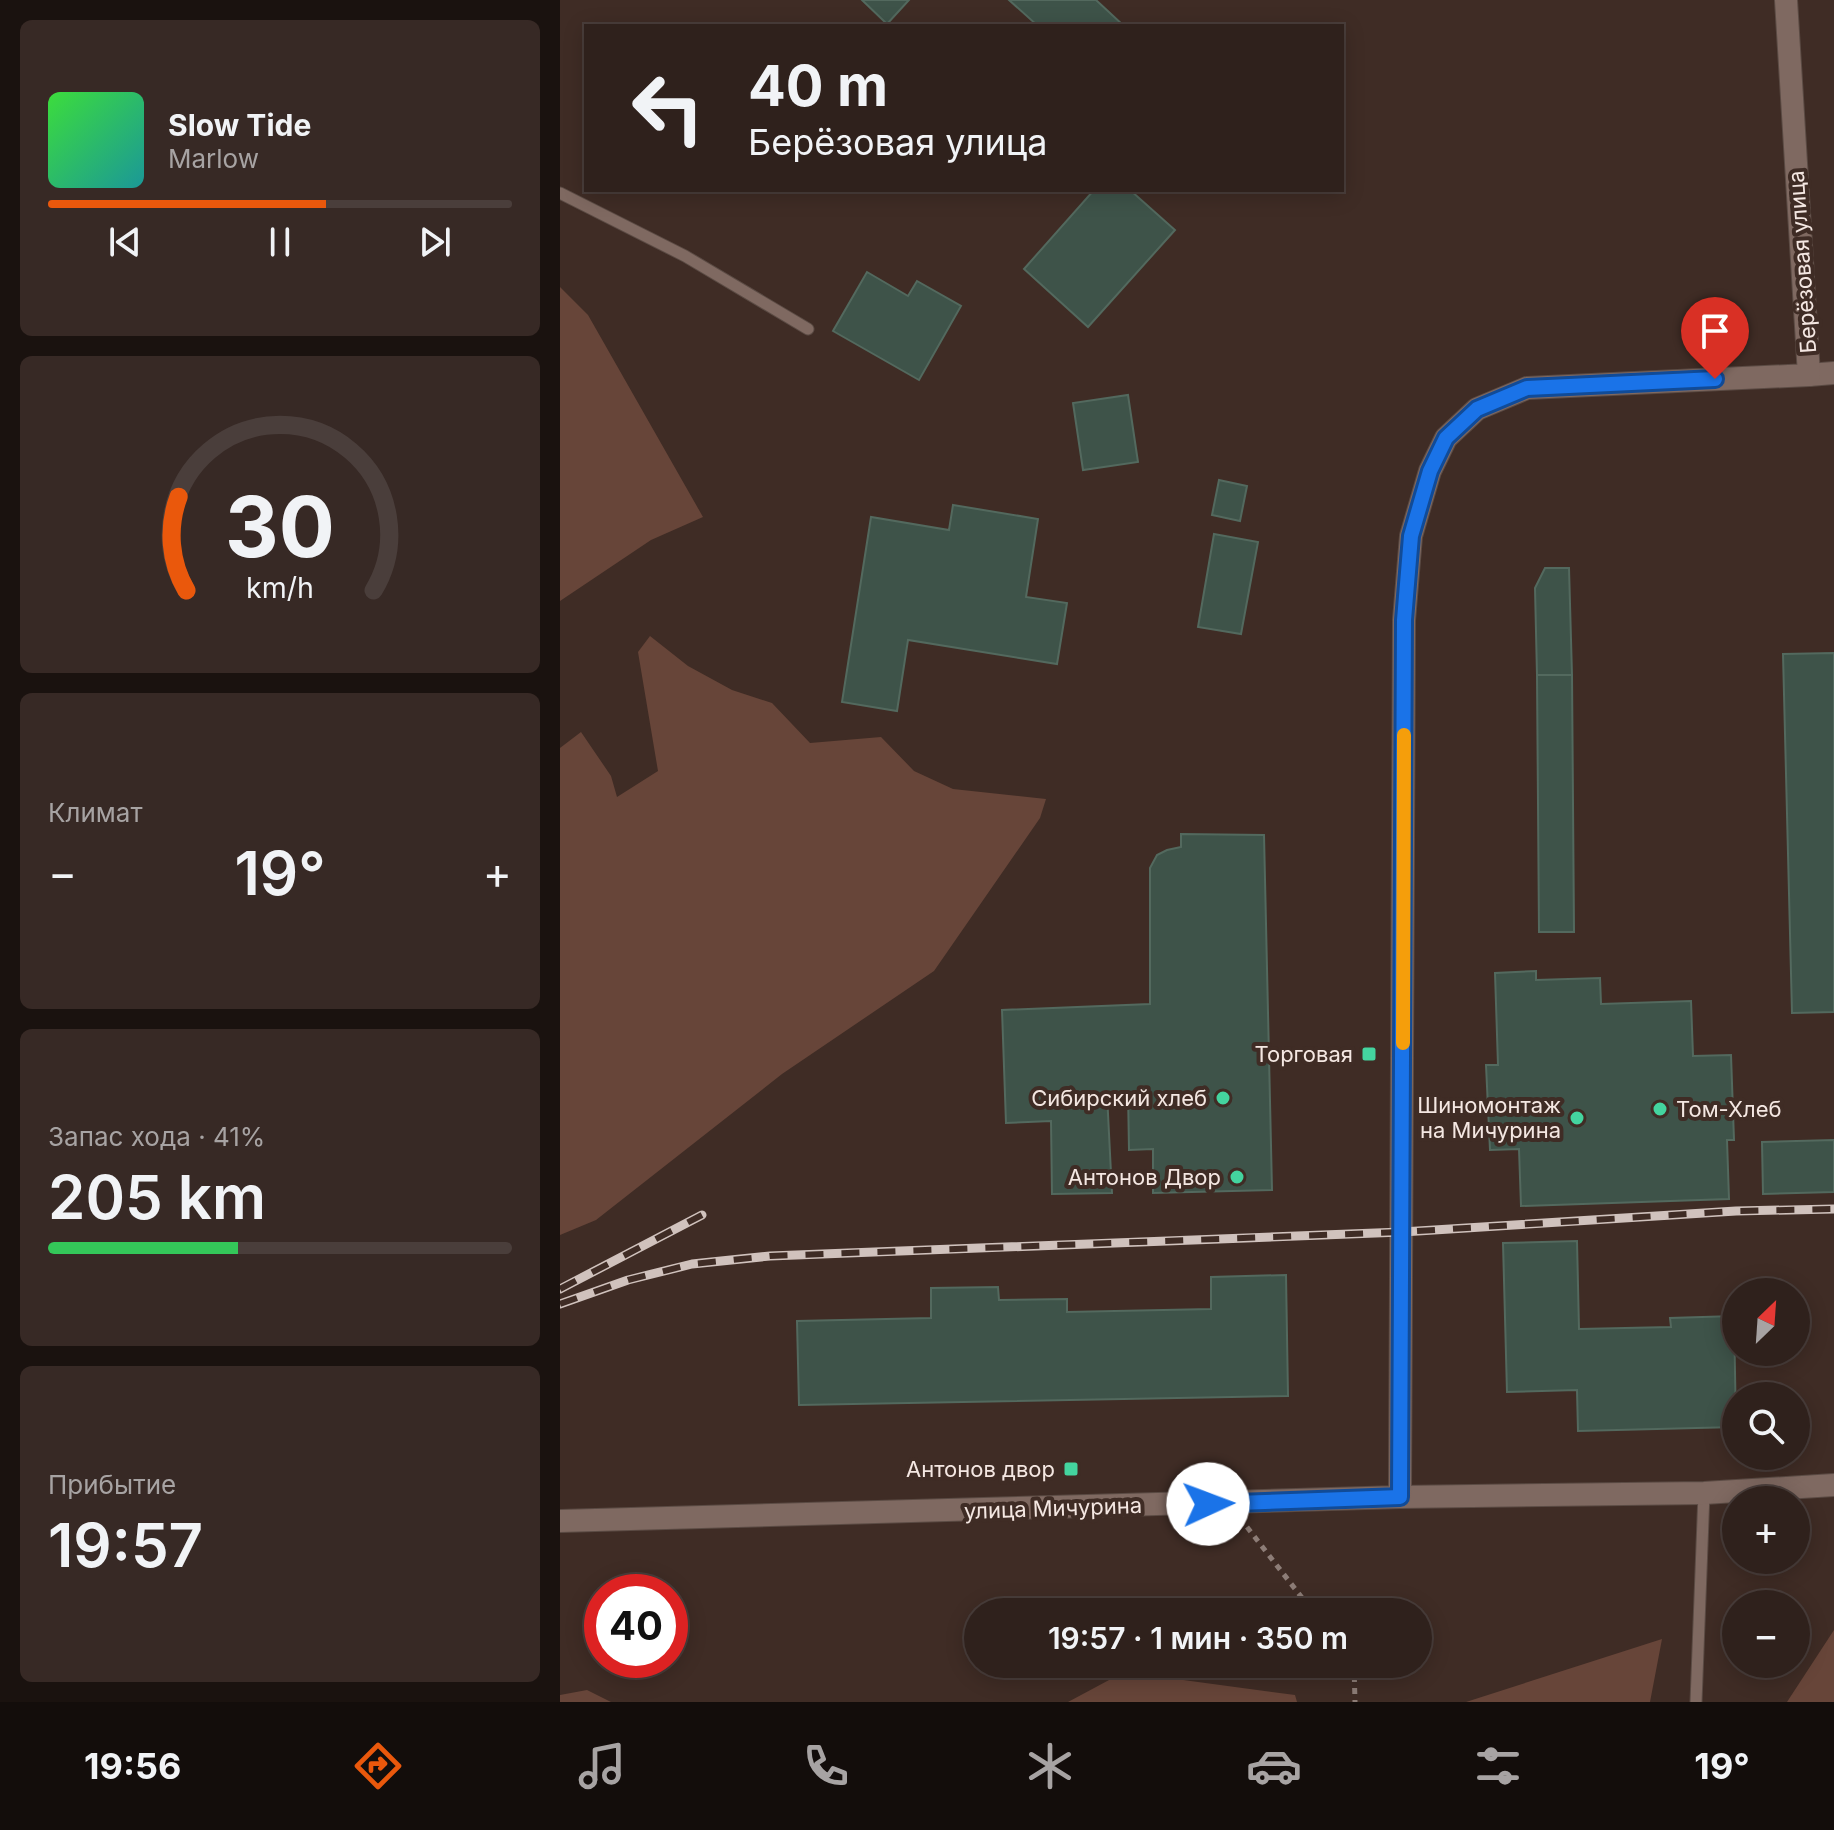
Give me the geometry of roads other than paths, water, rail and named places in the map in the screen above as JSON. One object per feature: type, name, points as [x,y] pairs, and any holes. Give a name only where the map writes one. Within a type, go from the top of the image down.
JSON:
[{"type":"street","name":"Берёзовая улица","points":[[1400,1497],[1404,620],[1411,536],[1430,471],[1446,438],[1477,409],[1527,388],[1809,375],[1786,0]]},
{"type":"street","points":[[1809,375],[1834,373]]},
{"type":"street","name":"улица Мичурина","points":[[560,1521],[1400,1497],[1704,1493],[1834,1485]]},
{"type":"lane","points":[[560,193],[685,256],[808,329]]},
{"type":"lane","points":[[1696,1702],[1704,1493]]},
{"type":"railway","points":[[560,1304],[628,1280],[692,1264],[770,1256],[1402,1232],[1736,1211],[1834,1209]]},
{"type":"railway","points":[[560,1289],[702,1215]]},
{"type":"place","name":"Торговая","points":[[1369,1054]]},
{"type":"place","name":"Сибирский хлеб","points":[[1223,1098]]},
{"type":"place","name":"Том-Хлеб","points":[[1660,1109]]},
{"type":"place","name":"Шиномонтаж на Мичурина","points":[[1577,1118]]},
{"type":"place","name":"Антонов Двор","points":[[1237,1177]]},
{"type":"place","name":"Антонов двор","points":[[1071,1469]]}]
